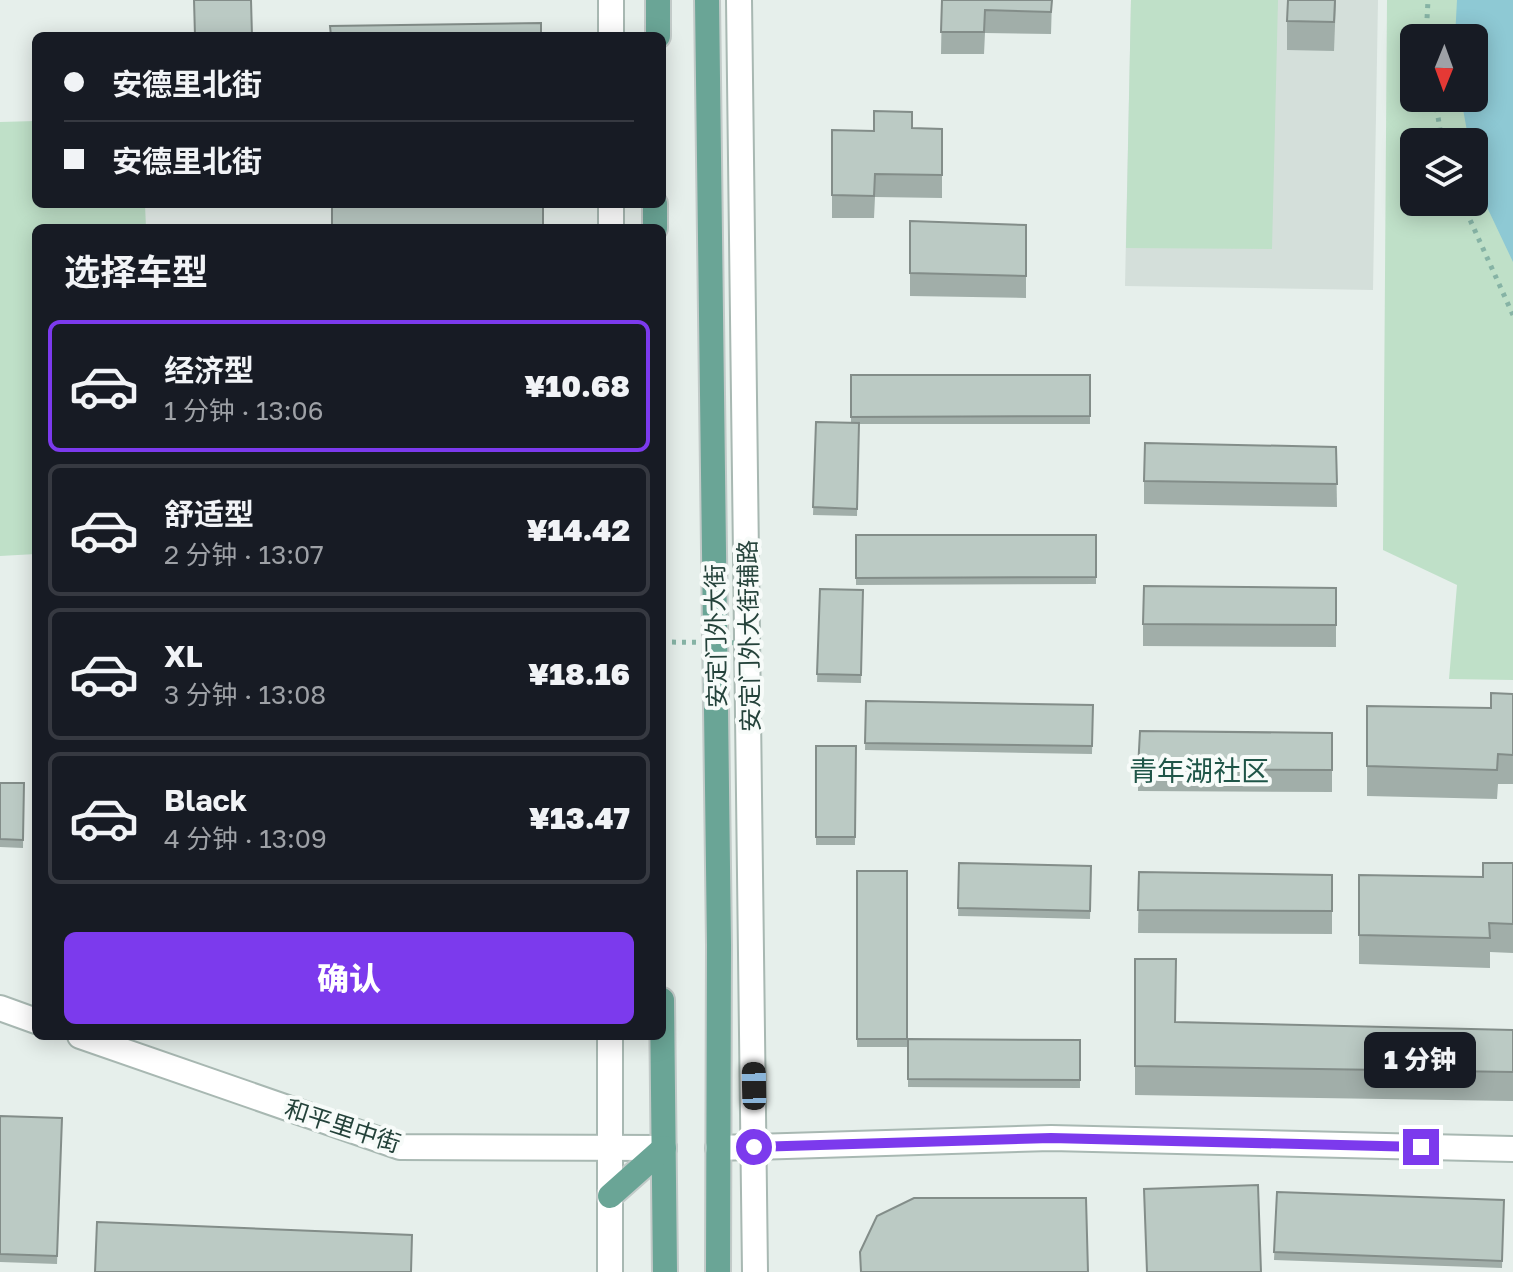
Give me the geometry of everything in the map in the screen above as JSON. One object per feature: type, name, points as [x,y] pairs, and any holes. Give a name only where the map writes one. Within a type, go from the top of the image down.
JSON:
[{"type":"main road","points":[[658,0],[658,32]]},
{"type":"main road","name":"安定门外大街","points":[[707,0],[719,945],[718,1272]]},
{"type":"main road","points":[[663,1040],[665,1272]]},
{"type":"main road","points":[[610,1196],[664,1148]]},
{"type":"street","points":[[611,0],[611,32]]},
{"type":"street","name":"安定门外大街辅路","points":[[739,0],[755,1272]]},
{"type":"street","points":[[0,1008],[32,1020]]},
{"type":"street","name":"和平里中街","points":[[92,1040],[400,1147],[664,1148]]},
{"type":"street","points":[[610,1040],[610,1272]]},
{"type":"street","points":[[718,1148],[1051,1138],[1513,1149]]},
{"type":"path","points":[[1427,24],[1428,0]]},
{"type":"path","points":[[1468,216],[1513,315]]},
{"type":"path","points":[[666,642],[761,643]]},
{"type":"shaded area","points":[[1131,0],[1378,0],[1373,290],[1125,286]]},
{"type":"green space","points":[[1131,0],[1278,0],[1272,249],[1126,248]]},
{"type":"green space","points":[[1387,0],[1513,0],[1513,680],[1449,679],[1457,585],[1383,550]]},
{"type":"green space","points":[[32,121],[32,208],[145,208],[146,224],[32,224],[32,554],[0,556],[0,122]]},
{"type":"water","points":[[1457,0],[1513,0],[1513,262],[1488,209],[1488,128],[1466,128],[1464,112],[1488,112],[1488,24],[1456,24]]},
{"type":"building","points":[[194,0],[251,0],[252,32],[195,32]]},
{"type":"building","points":[[942,0],[1052,0],[1051,12],[985,10],[984,32],[941,32]]},
{"type":"building","points":[[1288,0],[1335,0],[1334,22],[1287,21]]},
{"type":"building","points":[[541,23],[541,32],[331,32],[330,26]]},
{"type":"building","points":[[874,111],[912,112],[912,128],[942,129],[942,175],[875,174],[874,196],[832,195],[832,130],[874,131]]},
{"type":"building","points":[[332,208],[543,208],[543,224],[332,224]]},
{"type":"building","points":[[910,221],[1026,225],[1026,276],[910,273]]},
{"type":"building","points":[[851,375],[1090,375],[1090,416],[851,417]]},
{"type":"building","points":[[816,422],[859,423],[857,509],[813,507]]},
{"type":"building","points":[[1145,443],[1336,447],[1337,484],[1144,481]]},
{"type":"building","points":[[856,535],[1096,535],[1096,577],[856,578]]},
{"type":"building","points":[[1144,586],[1336,588],[1336,625],[1143,624]]},
{"type":"building","points":[[820,589],[863,590],[861,675],[817,674]]},
{"type":"building","points":[[1491,693],[1513,694],[1513,755],[1498,754],[1497,770],[1367,766],[1367,706],[1491,708]]},
{"type":"building","points":[[866,701],[1093,705],[1092,746],[865,743]]},
{"type":"building","points":[[1140,731],[1332,733],[1332,770],[1138,769]]},
{"type":"building","points":[[816,746],[856,746],[855,837],[816,837]]},
{"type":"building","points":[[0,783],[24,783],[23,840],[0,839]]},
{"type":"building","points":[[959,863],[1091,866],[1090,911],[958,908]]},
{"type":"building","points":[[1483,863],[1513,863],[1513,924],[1489,923],[1490,938],[1359,935],[1359,875],[1483,877]]},
{"type":"building","points":[[857,871],[907,871],[907,1039],[857,1039]]},
{"type":"building","points":[[1139,872],[1332,875],[1332,911],[1138,910]]},
{"type":"building","points":[[1135,959],[1176,959],[1175,1022],[1513,1030],[1513,1072],[1135,1066]]},
{"type":"building","points":[[908,1039],[1080,1040],[1080,1080],[908,1079]]},
{"type":"building","points":[[0,1116],[62,1118],[57,1256],[0,1254]]},
{"type":"building","points":[[1258,1185],[1261,1272],[1147,1272],[1144,1189]]},
{"type":"building","points":[[1277,1192],[1504,1200],[1502,1261],[1274,1252]]},
{"type":"building","points":[[914,1198],[1086,1198],[1088,1272],[861,1272],[860,1252],[877,1216]]},
{"type":"building","points":[[97,1222],[412,1235],[411,1272],[95,1272]]},
{"type":"district","name":"青年湖社区","points":[[1199,770]]},
{"type":"route","points":[[754,1147],[1051,1138],[1421,1147]]}]
